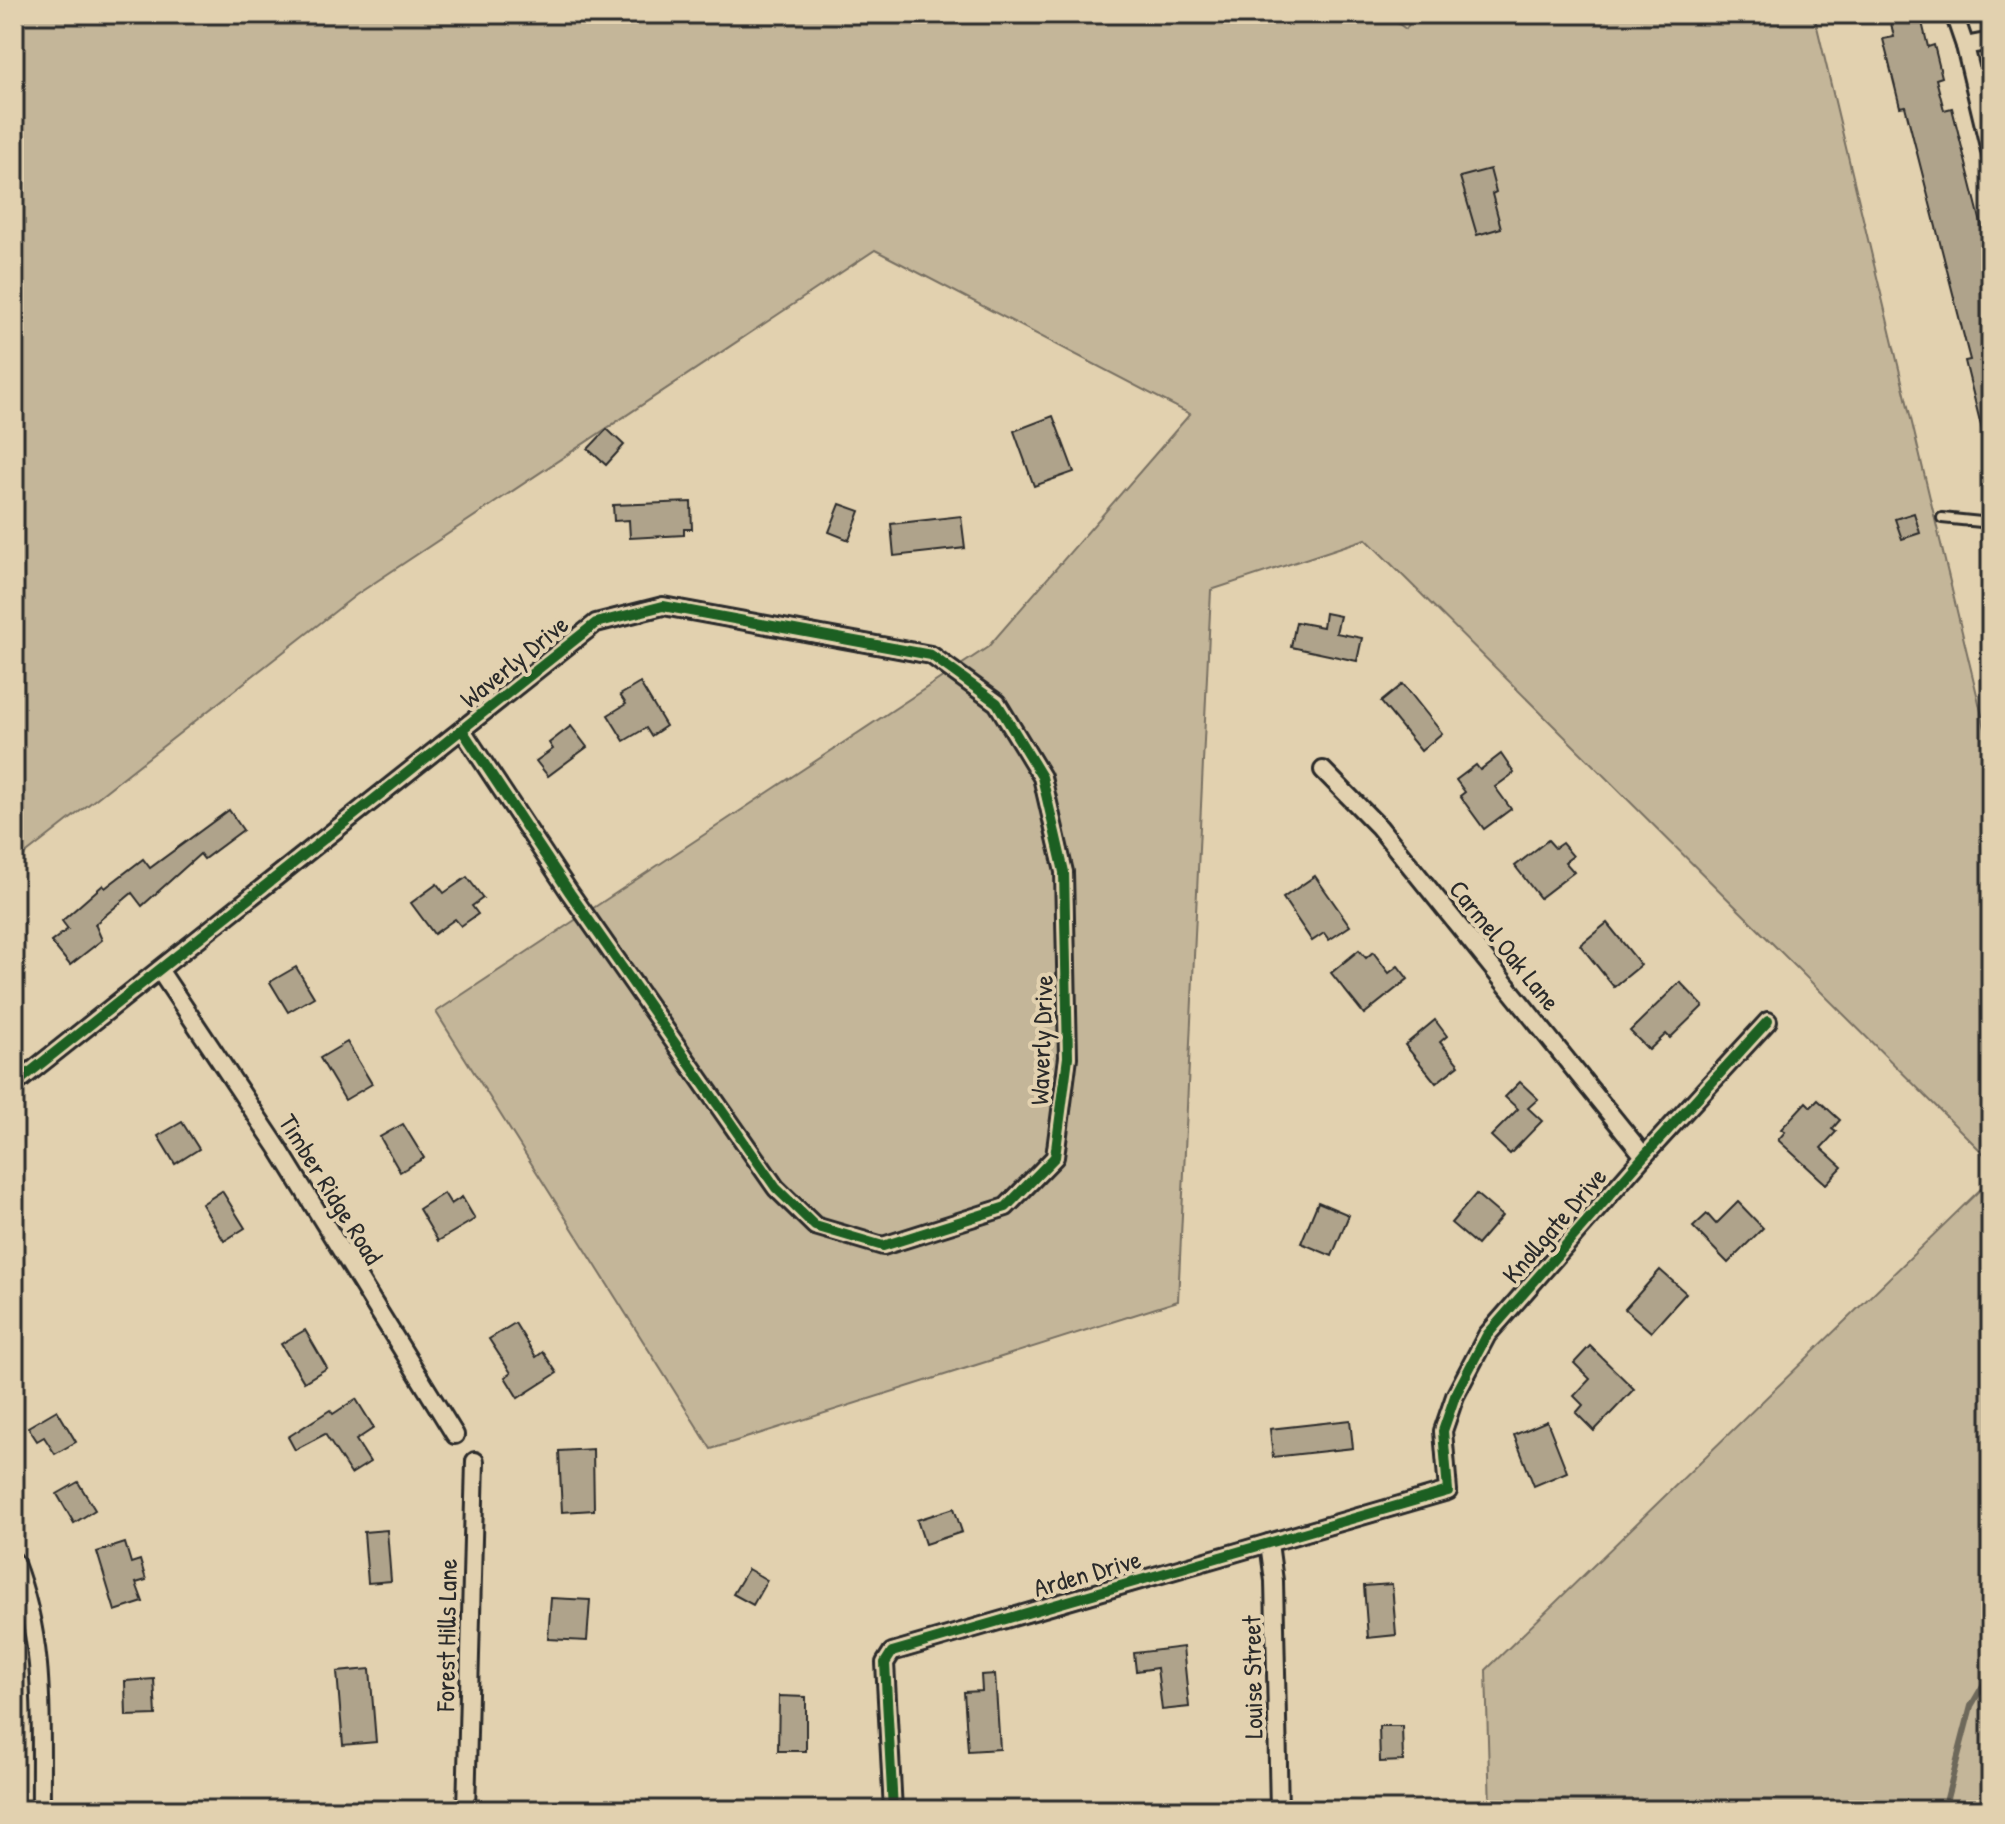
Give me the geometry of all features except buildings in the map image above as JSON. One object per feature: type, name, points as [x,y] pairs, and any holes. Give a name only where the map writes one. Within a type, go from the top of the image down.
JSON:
[{"type":"street","points":[[1954,14],[1965,46],[1991,155]]},
{"type":"street","points":[[1965,46],[1991,41]]},
{"type":"street","name":"Waverly Drive","points":[[14,1085],[596,623],[663,606],[931,655],[997,703],[1042,777],[1064,872],[1068,1057],[1055,1157],[1006,1207],[883,1246],[815,1226],[776,1188],[570,893],[462,730]]},
{"type":"street","name":"Carmel Oak Lane","points":[[1323,770],[1379,827],[1644,1156]]},
{"type":"street","name":"Timber Ridge Road","points":[[160,971],[278,1148],[455,1435]]},
{"type":"street","name":"Knollgate Drive","points":[[1448,1491],[1443,1431],[1455,1396],[1487,1335],[1768,1021]]},
{"type":"street","name":"Forest Hills Lane","points":[[466,1810],[475,1461]]},
{"type":"street","name":"Arden Drive","points":[[893,1810],[887,1655],[944,1635],[1448,1491]]},
{"type":"street","name":"Louise Street","points":[[1269,1543],[1274,1581],[1279,1810]]},
{"type":"street","points":[[14,1561],[29,1598],[37,1634],[41,1810]]},
{"type":"lane","points":[[1942,518],[1991,523]]},
{"type":"shaded area","points":[[14,14],[1385,14],[1406,29],[1415,14],[1814,14],[1991,753],[1991,1161],[1366,539],[1211,590],[1178,1301],[711,1449],[436,1012],[988,647],[1190,414],[875,250],[356,595],[14,863]]},
{"type":"shaded area","points":[[1991,1179],[1991,1810],[1490,1810],[1486,1670]]},
{"type":"waterway","points":[[1944,1810],[1971,1706],[1991,1672]]},
{"type":"cycle path","points":[[14,1085],[596,623],[663,606],[931,655],[997,703],[1042,777],[1064,872],[1068,1057],[1055,1157],[1006,1207],[883,1246],[815,1226],[776,1188],[570,893],[462,730]]},
{"type":"cycle path","points":[[893,1810],[885,1663],[892,1652],[1448,1491],[1443,1431],[1455,1396],[1487,1335],[1768,1021]]}]
